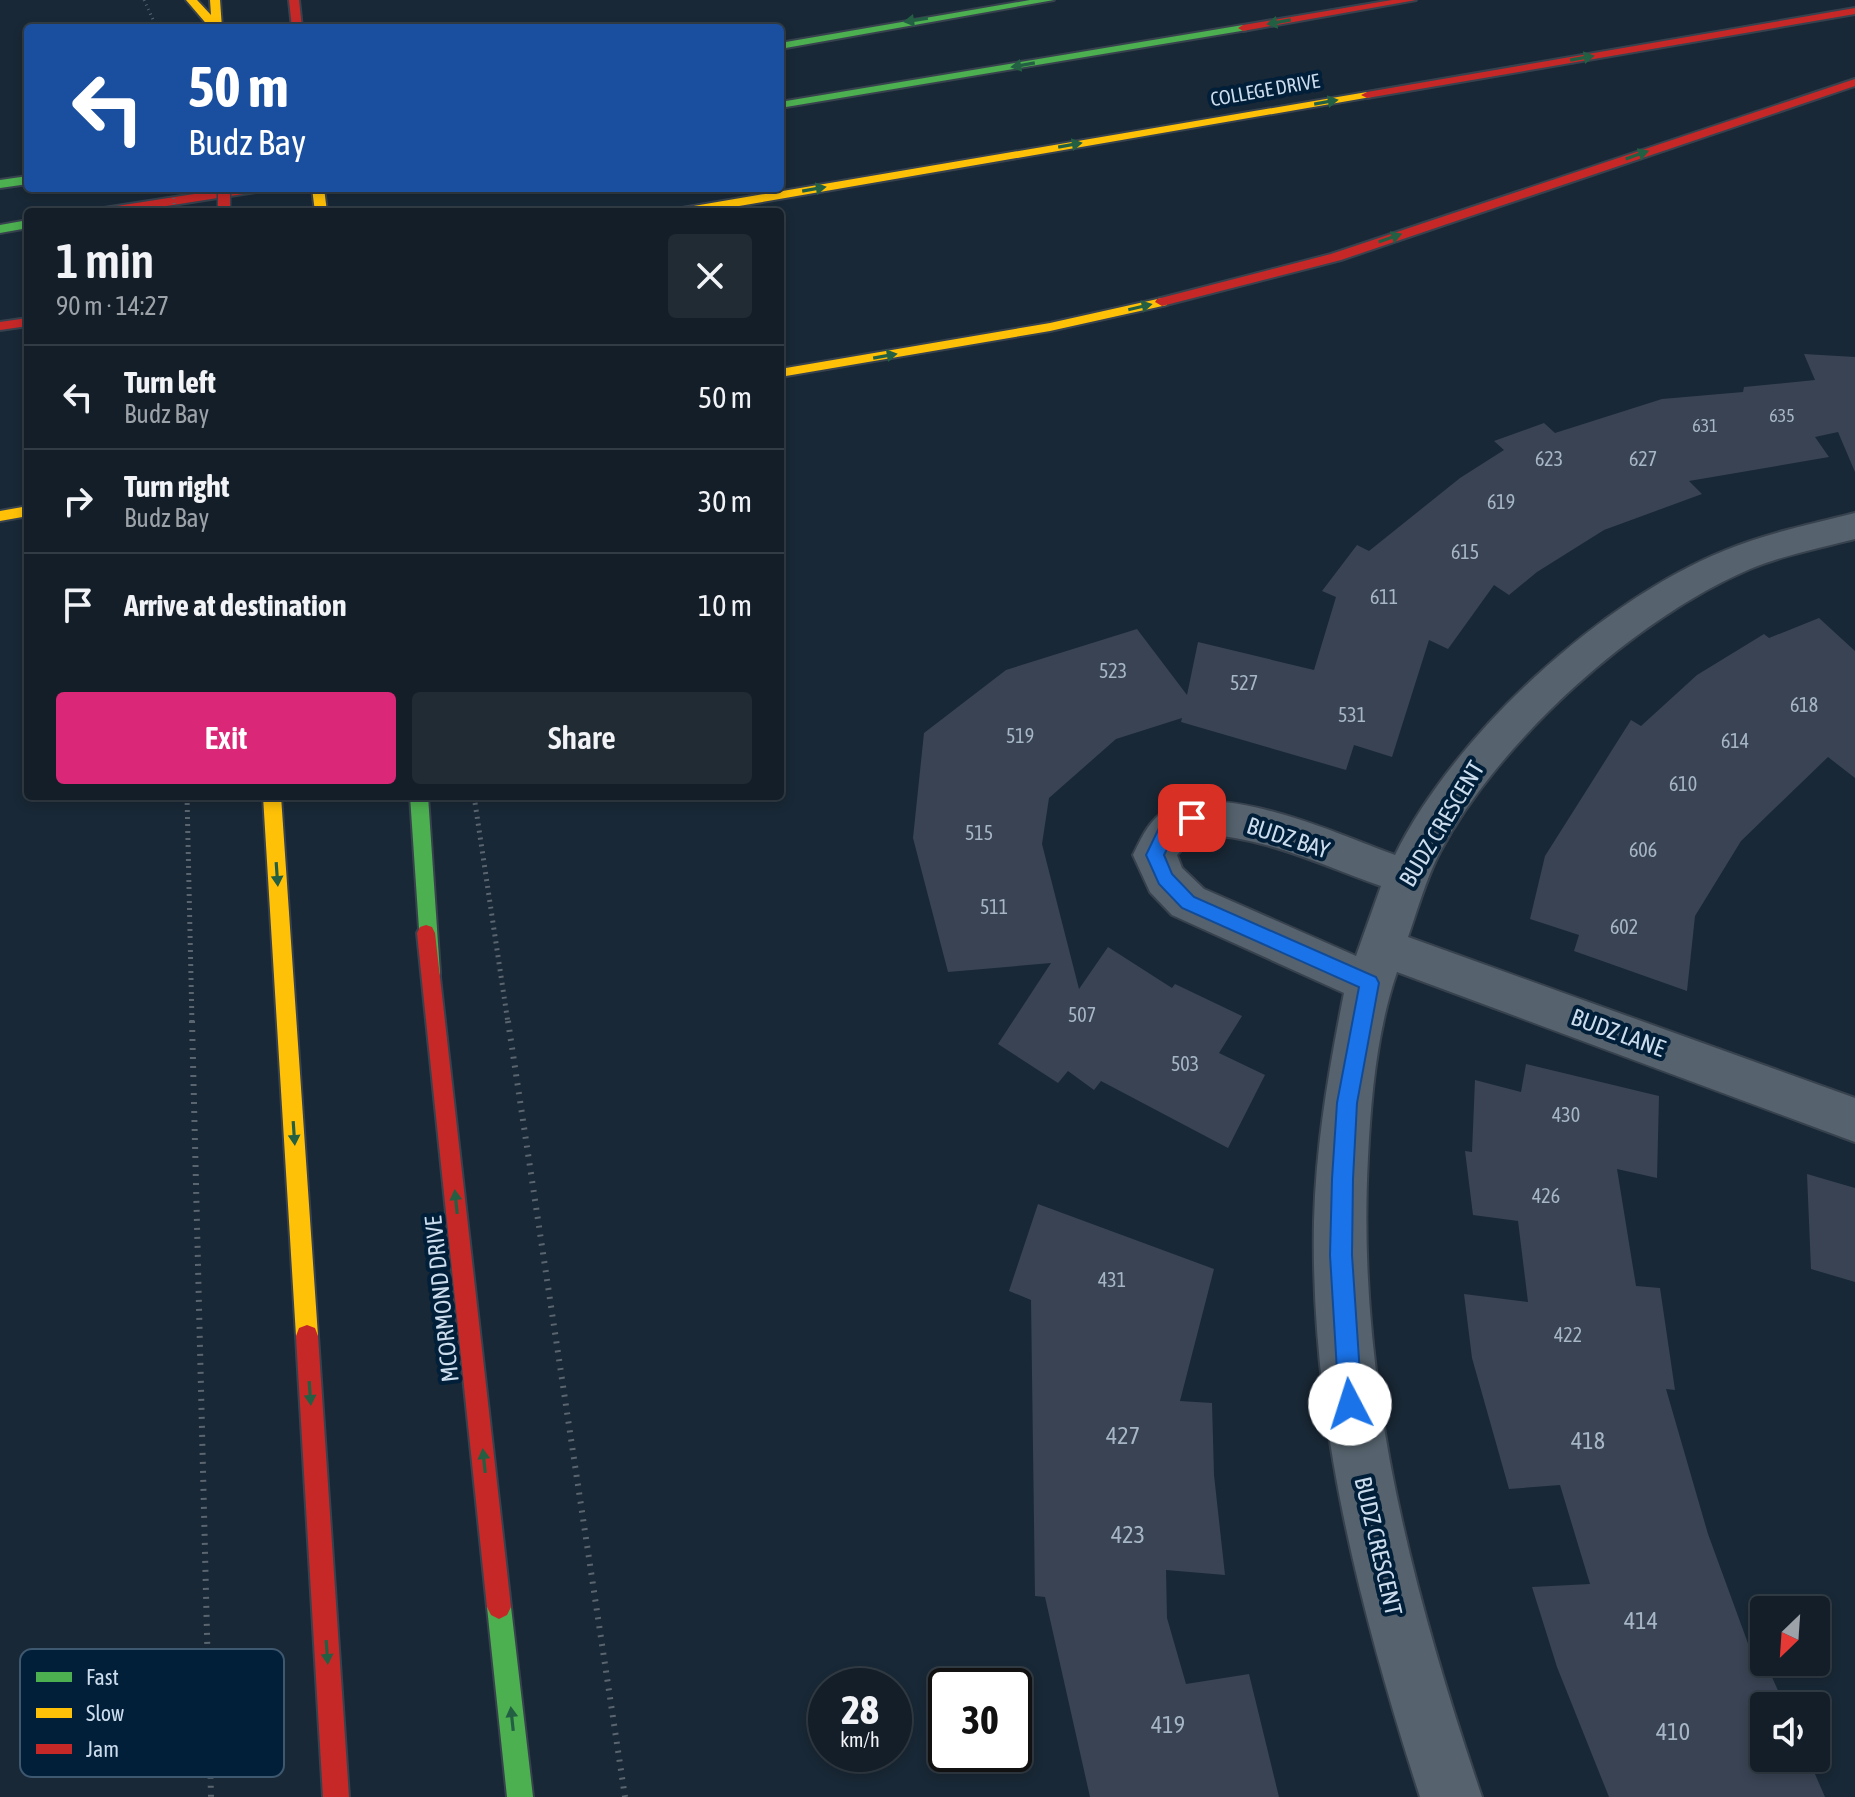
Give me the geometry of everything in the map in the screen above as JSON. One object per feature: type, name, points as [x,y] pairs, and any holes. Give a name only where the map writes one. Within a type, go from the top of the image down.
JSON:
[{"type":"main road","points":[[191,0],[212,24]]},
{"type":"main road","points":[[215,0],[216,24]]},
{"type":"main road","points":[[294,0],[297,24]]},
{"type":"main road","points":[[784,45],[1049,0]]},
{"type":"main road","points":[[784,104],[1411,0]]},
{"type":"main road","name":"COLLEGE DRIVE","points":[[705,208],[1855,11]]},
{"type":"main road","points":[[784,372],[1050,327],[1221,289],[1321,261],[1855,82]]},
{"type":"main road","points":[[0,184],[24,181]]},
{"type":"main road","points":[[129,208],[231,192]]},
{"type":"main road","points":[[0,229],[24,225]]},
{"type":"main road","points":[[0,326],[24,323]]},
{"type":"main road","points":[[784,380],[852,362]]},
{"type":"main road","points":[[0,516],[24,512]]},
{"type":"main road","points":[[0,532],[24,530]]},
{"type":"main road","points":[[272,800],[336,1797]]},
{"type":"main road","name":"MCORMOND DRIVE","points":[[408,800],[431,973],[520,1797]]},
{"type":"main road","points":[[419,800],[431,973]]},
{"type":"street","name":"BUDZ CRESCENT","points":[[1451,1797],[1408,1671],[1383,1577],[1350,1404],[1341,1255],[1347,1103],[1375,964],[1406,877],[1457,789],[1498,738],[1570,669],[1644,613],[1723,566],[1767,549],[1855,526]]},
{"type":"street","name":"BUDZ BAY","points":[[1375,964],[1188,902],[1165,879],[1155,855],[1166,833],[1192,818],[1225,817],[1406,877]]},
{"type":"street","name":"BUDZ LANE","points":[[1375,964],[1855,1120]]},
{"type":"path","points":[[144,0],[155,24]]},
{"type":"path","points":[[187,800],[207,1649]]},
{"type":"path","points":[[475,800],[625,1797]]},
{"type":"path","points":[[211,1777],[211,1797]]},
{"type":"building","points":[[1804,354],[1855,357],[1855,472],[1838,432],[1815,437],[1829,457],[1689,481],[1702,494],[1604,530],[1537,572],[1509,595],[1494,585],[1448,649],[1429,640],[1392,757],[1354,745],[1346,770],[1181,722],[1182,718],[1116,739],[1049,798],[1042,844],[1079,989],[1108,947],[1172,988],[1175,984],[1242,1016],[1219,1053],[1265,1075],[1228,1148],[1101,1081],[1094,1090],[1068,1071],[1058,1083],[998,1044],[1051,963],[948,972],[913,838],[924,733],[1006,670],[1137,629],[1187,695],[1198,642],[1314,670],[1336,597],[1322,591],[1357,545],[1369,551],[1460,478],[1504,450],[1494,441],[1544,423],[1555,433],[1662,399],[1743,392],[1744,387],[1815,380]]},
{"type":"building","points":[[1819,618],[1855,651],[1855,778],[1828,757],[1741,841],[1695,916],[1687,991],[1574,951],[1579,935],[1530,919],[1545,856],[1631,720],[1641,726],[1697,675],[1764,634],[1769,638]]},
{"type":"building","points":[[1526,1064],[1659,1096],[1657,1178],[1617,1169],[1636,1286],[1660,1288],[1675,1390],[1666,1389],[1708,1534],[1750,1649],[1750,1676],[1772,1676],[1779,1692],[1750,1692],[1750,1772],[1814,1772],[1825,1797],[1609,1797],[1557,1667],[1532,1587],[1590,1584],[1560,1485],[1509,1489],[1472,1358],[1464,1294],[1528,1302],[1518,1221],[1473,1215],[1465,1151],[1472,1152],[1475,1080],[1521,1092]]},
{"type":"building","points":[[1807,1174],[1855,1188],[1855,1282],[1811,1269]]},
{"type":"building","points":[[1038,1204],[1214,1269],[1180,1401],[1212,1403],[1214,1475],[1225,1575],[1166,1570],[1167,1618],[1186,1684],[1249,1674],[1279,1797],[1090,1797],[1045,1597],[1035,1596],[1031,1300],[1009,1291]]},
{"type":"traffic: fast","points":[[784,45],[1049,0]]},
{"type":"traffic: fast","points":[[784,104],[1243,28]]},
{"type":"traffic: fast","points":[[0,184],[24,181]]},
{"type":"traffic: fast","points":[[0,229],[24,225]]},
{"type":"traffic: fast","points":[[419,800],[431,973]]},
{"type":"traffic: fast","points":[[499,1607],[520,1797]]},
{"type":"traffic: slow","points":[[191,0],[212,24]]},
{"type":"traffic: slow","points":[[215,0],[217,24]]},
{"type":"traffic: slow","points":[[705,208],[1367,95]]},
{"type":"traffic: slow","points":[[318,192],[320,208]]},
{"type":"traffic: slow","points":[[784,372],[1050,327],[1162,302]]},
{"type":"traffic: slow","points":[[0,516],[24,512]]},
{"type":"traffic: slow","points":[[272,800],[307,1336]]},
{"type":"traffic: jam","points":[[294,0],[297,24]]},
{"type":"traffic: jam","points":[[1243,28],[1411,0]]},
{"type":"traffic: jam","points":[[1367,95],[1855,11]]},
{"type":"traffic: jam","points":[[1162,302],[1336,257],[1855,82]]},
{"type":"traffic: jam","points":[[224,192],[224,208]]},
{"type":"traffic: jam","points":[[129,208],[231,192]]},
{"type":"traffic: jam","points":[[0,326],[24,323]]},
{"type":"traffic: jam","points":[[426,933],[499,1607]]},
{"type":"traffic: jam","points":[[307,1336],[336,1797]]},
{"type":"route","points":[[1192,818],[1166,833],[1155,855],[1165,879],[1188,902],[1369,983],[1347,1103],[1343,1179],[1341,1255],[1350,1404]]}]
